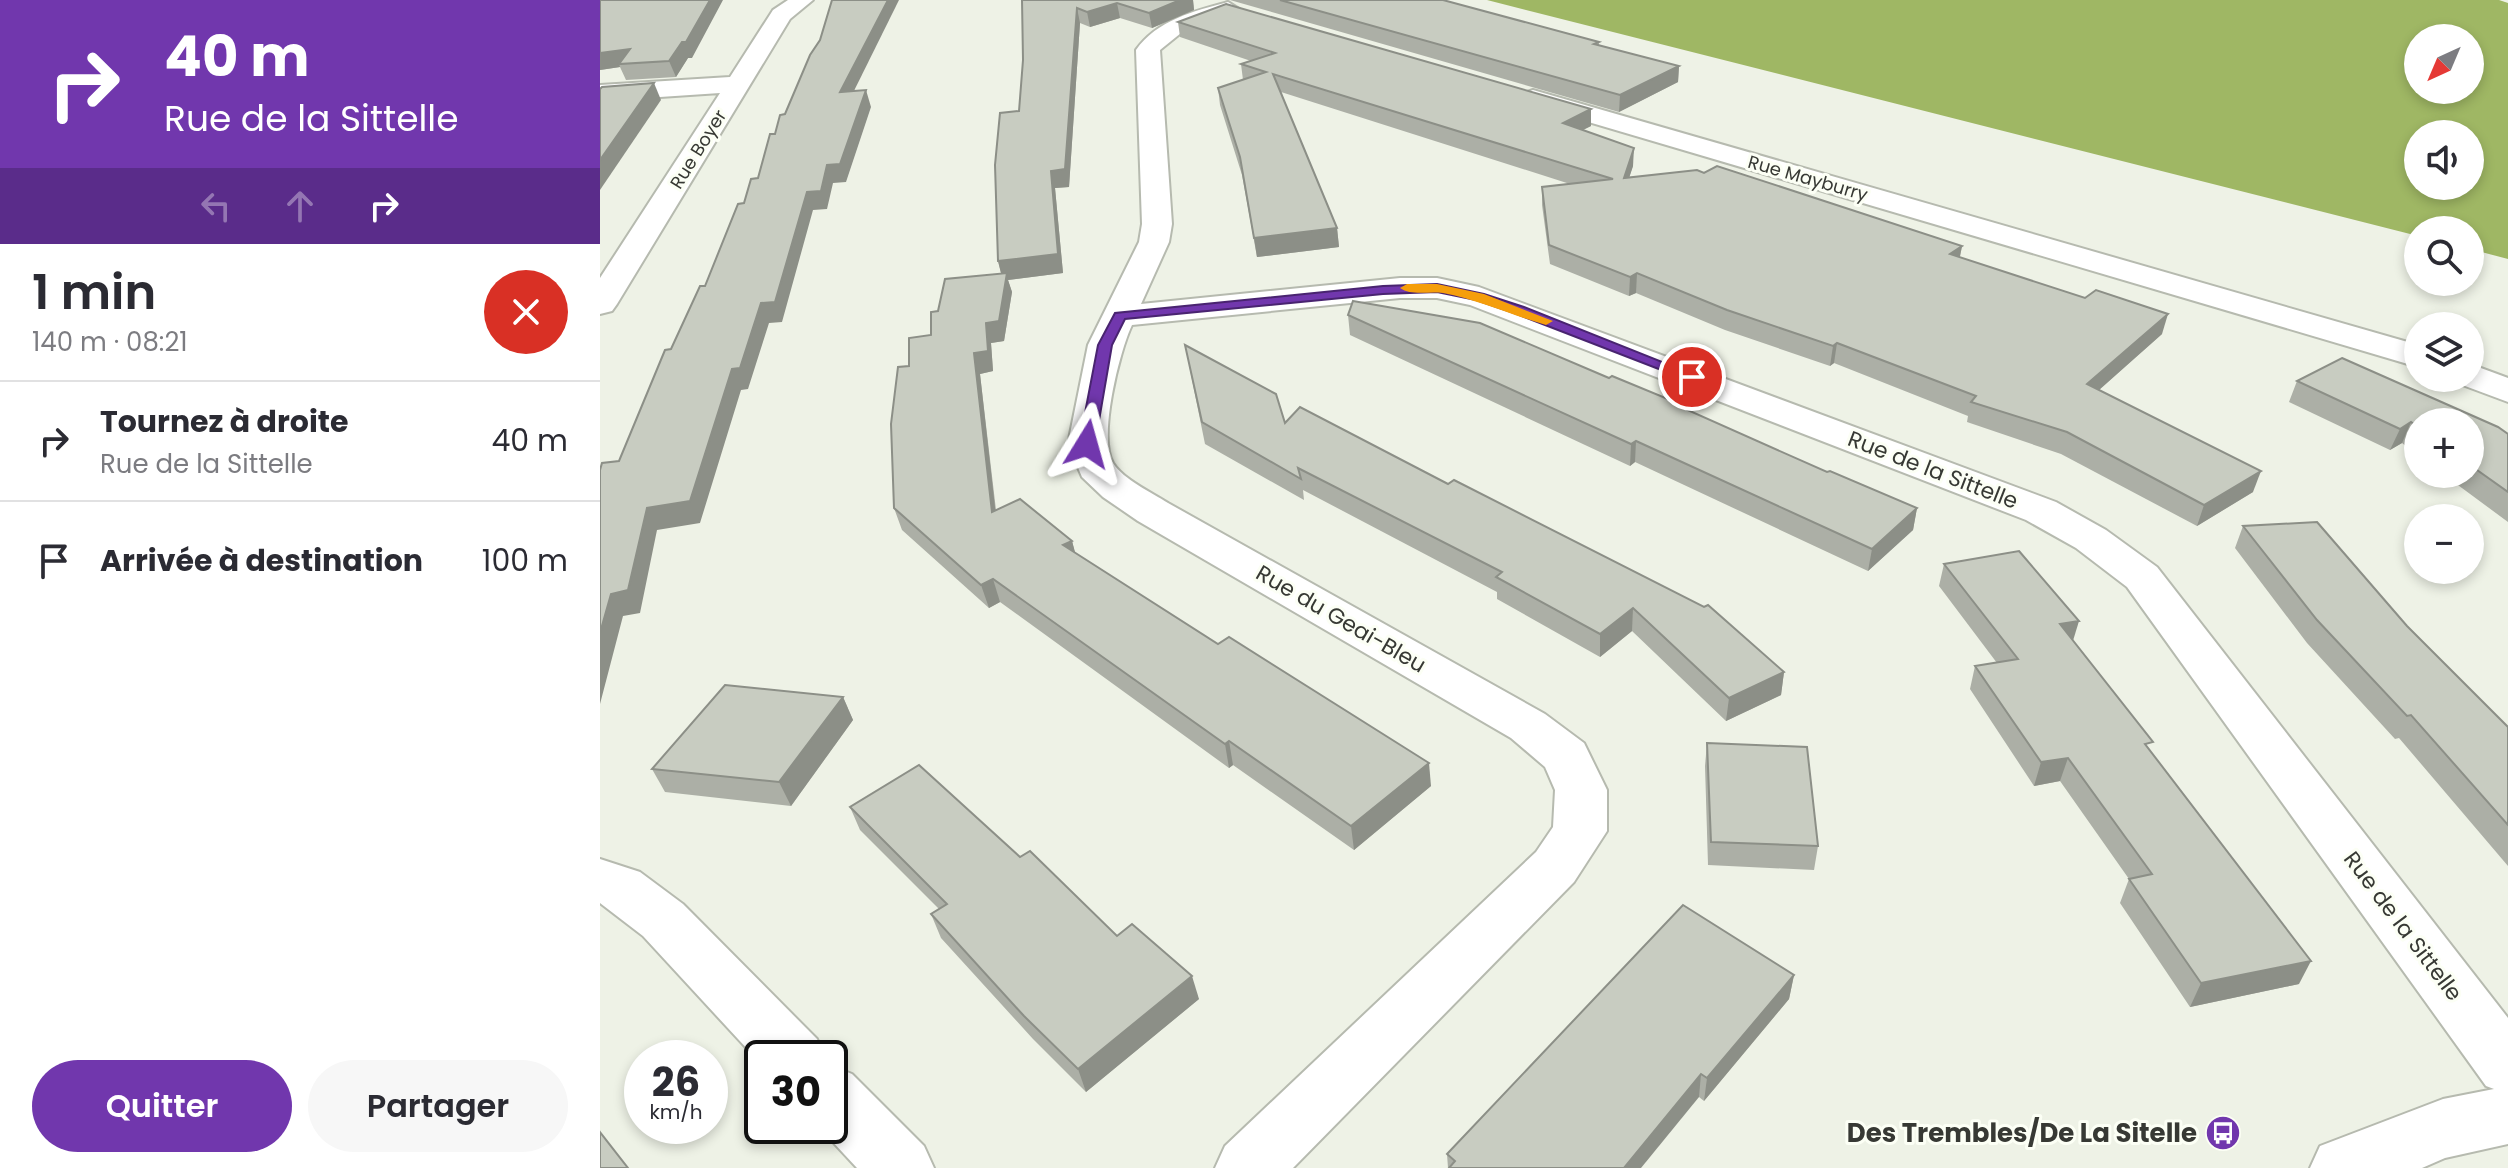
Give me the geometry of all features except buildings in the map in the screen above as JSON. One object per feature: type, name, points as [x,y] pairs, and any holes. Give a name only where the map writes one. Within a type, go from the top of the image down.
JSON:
[{"type":"street","name":"Rue Boyer","points":[[600,304],[781,15],[802,0]]},
{"type":"street","name":"Rue du Geai-Bleu","points":[[1228,9],[1169,30],[1154,39],[1148,50],[1157,224],[1154,242],[1105,345],[1087,444],[1096,469],[1117,488],[1153,512],[1528,726],[1566,756],[1581,790],[1580,831],[1555,867],[1248,1168]]},
{"type":"street","points":[[600,93],[738,84]]},
{"type":"street","name":"Rue Mayburry","points":[[1504,89],[2404,352]]},
{"type":"street","name":"Rue de la Sittelle","points":[[1120,316],[1400,288],[1437,288],[1479,297],[2041,511],[2091,539],[2142,577],[2508,1066]]},
{"type":"street","points":[[2484,381],[2508,391]]},
{"type":"street","points":[[600,881],[620,888],[663,920],[778,1040]]},
{"type":"street","points":[[848,1113],[901,1168]]},
{"type":"street","points":[[2343,1168],[2443,1129],[2508,1115]]},
{"type":"green space","points":[[1487,0],[2499,0],[2508,3],[2508,259],[2484,253],[2484,216],[2404,216],[2404,232]]},
{"type":"slow traffic","points":[[1407,288],[1437,288],[1479,297],[1546,321]]},
{"type":"place","name":"Des Trembles/De La Sitelle","points":[[2223,1133]]},
{"type":"route","points":[[1087,444],[1105,345],[1120,316],[1400,288],[1437,288],[1519,310],[1692,377]]}]
